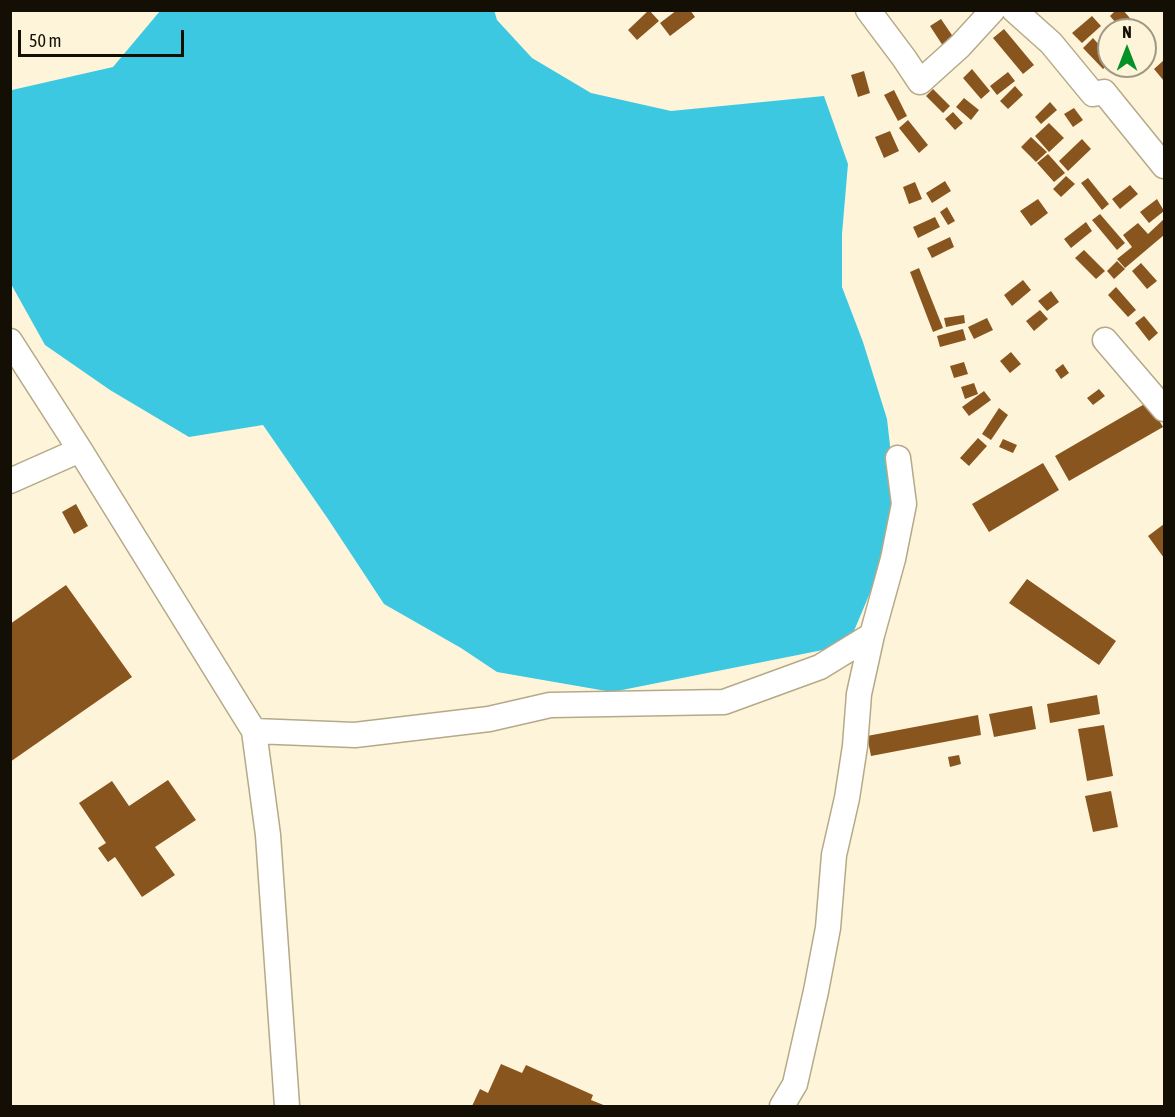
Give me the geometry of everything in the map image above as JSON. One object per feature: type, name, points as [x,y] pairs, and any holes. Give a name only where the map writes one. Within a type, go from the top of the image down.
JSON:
[{"type":"street","points":[[868,10],[920,82],[960,46],[993,10]]},
{"type":"street","points":[[1014,10],[1051,43],[1093,94],[1104,92],[1164,166]]},
{"type":"street","points":[[1105,340],[1164,409]]},
{"type":"street","points":[[10,341],[254,731],[268,835],[287,1107]]},
{"type":"street","points":[[10,481],[80,450]]},
{"type":"street","points":[[782,1107],[795,1084],[816,991],[828,927],[834,855],[847,798],[855,746],[859,694],[872,635],[893,559],[904,504],[898,458]]},
{"type":"street","points":[[254,731],[355,735],[489,719],[550,705],[724,702],[820,667],[872,635]]},
{"type":"water","points":[[494,10],[497,20],[532,58],[591,93],[671,111],[824,96],[848,164],[842,234],[842,287],[863,342],[887,419],[898,516],[878,574],[848,645],[612,692],[497,672],[461,648],[384,604],[263,425],[189,437],[110,390],[45,345],[11,284],[10,92],[12,90],[113,67],[160,11]]},
{"type":"building","points":[[649,10],[659,21],[637,40],[628,30]]},
{"type":"building","points":[[677,10],[690,10],[695,17],[670,36],[660,23]]},
{"type":"building","points":[[1116,10],[1123,10],[1130,18],[1112,18],[1110,16]]},
{"type":"building","points":[[1092,16],[1097,22],[1097,30],[1082,43],[1072,33]]},
{"type":"building","points":[[941,19],[956,41],[945,49],[930,26]]},
{"type":"building","points":[[1004,29],[1034,65],[1023,74],[993,38]]},
{"type":"building","points":[[1093,38],[1097,42],[1097,63],[1083,48]]},
{"type":"building","points":[[1164,60],[1164,81],[1157,73],[1157,66]]},
{"type":"building","points":[[972,69],[990,91],[981,99],[963,78]]},
{"type":"building","points":[[864,71],[870,93],[858,97],[851,75]]},
{"type":"building","points":[[1008,72],[1015,81],[997,95],[990,86]]},
{"type":"building","points":[[1015,86],[1023,95],[1008,109],[1000,101]]},
{"type":"building","points":[[933,89],[950,106],[943,113],[926,96]]},
{"type":"building","points":[[894,90],[907,116],[898,121],[884,95]]},
{"type":"building","points":[[964,98],[979,110],[971,120],[956,107]]},
{"type":"building","points":[[1050,102],[1057,110],[1041,124],[1035,117]]},
{"type":"building","points":[[1074,108],[1083,120],[1073,127],[1064,114]]},
{"type":"building","points":[[953,112],[963,123],[955,130],[945,119]]},
{"type":"building","points":[[908,120],[928,145],[919,153],[899,128]]},
{"type":"building","points":[[1049,123],[1064,138],[1049,152],[1035,136]]},
{"type":"building","points":[[890,131],[899,151],[884,158],[875,137]]},
{"type":"building","points":[[1031,137],[1047,152],[1036,162],[1021,147]]},
{"type":"building","points":[[1082,139],[1091,149],[1068,171],[1059,161]]},
{"type":"building","points":[[1048,154],[1065,173],[1054,182],[1037,163]]},
{"type":"building","points":[[1066,176],[1075,184],[1061,197],[1053,189]]},
{"type":"building","points":[[1088,178],[1109,204],[1102,210],[1081,183]]},
{"type":"building","points":[[945,181],[951,191],[932,203],[926,193]]},
{"type":"building","points":[[915,182],[922,199],[909,204],[903,187]]},
{"type":"building","points":[[1130,185],[1138,194],[1120,209],[1112,199]]},
{"type":"building","points":[[1038,199],[1048,213],[1031,226],[1020,211]]},
{"type":"building","points":[[1157,199],[1164,211],[1149,223],[1140,212]]},
{"type":"building","points":[[947,207],[955,221],[948,225],[940,212]]},
{"type":"building","points":[[1100,214],[1125,243],[1117,250],[1092,220]]},
{"type":"building","points":[[935,217],[940,227],[918,238],[913,227]]},
{"type":"building","points":[[1164,219],[1164,235],[1125,268],[1117,259],[1132,247],[1123,235],[1138,223],[1148,234]]},
{"type":"building","points":[[1086,222],[1092,231],[1071,248],[1064,239]]},
{"type":"building","points":[[950,237],[954,247],[932,258],[927,248]]},
{"type":"building","points":[[1084,250],[1105,271],[1096,279],[1075,258]]},
{"type":"building","points":[[1117,261],[1125,269],[1114,279],[1107,271]]},
{"type":"building","points":[[1141,263],[1157,281],[1147,289],[1132,271]]},
{"type":"building","points":[[919,268],[943,328],[933,332],[910,272]]},
{"type":"building","points":[[1023,280],[1031,290],[1012,306],[1004,295]]},
{"type":"building","points":[[1116,287],[1136,310],[1128,317],[1108,295]]},
{"type":"building","points":[[1051,291],[1059,302],[1047,311],[1038,301]]},
{"type":"building","points":[[1040,310],[1048,319],[1034,331],[1026,321]]},
{"type":"building","points":[[964,315],[965,323],[946,327],[944,318]]},
{"type":"building","points":[[1144,316],[1158,333],[1149,341],[1135,323]]},
{"type":"building","points":[[987,318],[993,330],[974,339],[968,327]]},
{"type":"building","points":[[963,329],[966,340],[940,347],[937,336]]},
{"type":"building","points":[[1011,352],[1021,364],[1010,373],[1000,361]]},
{"type":"building","points":[[964,362],[968,374],[954,378],[950,366]]},
{"type":"building","points":[[1063,364],[1069,373],[1061,379],[1055,370]]},
{"type":"building","points":[[974,383],[978,394],[965,399],[961,387]]},
{"type":"building","points":[[1099,389],[1105,396],[1093,405],[1087,398]]},
{"type":"building","points":[[984,391],[991,400],[969,416],[962,407]]},
{"type":"building","points":[[1148,402],[1163,427],[1069,481],[1055,456]]},
{"type":"building","points":[[999,408],[1008,415],[991,440],[982,434]]},
{"type":"building","points":[[978,438],[987,446],[969,466],[960,458]]},
{"type":"building","points":[[1003,439],[1017,445],[1013,453],[999,447]]},
{"type":"building","points":[[1043,463],[1059,490],[989,532],[972,504]]},
{"type":"building","points":[[76,504],[88,526],[74,534],[62,512]]},
{"type":"building","points":[[1164,524],[1164,558],[1148,536]]},
{"type":"building","points":[[1027,579],[1116,641],[1099,665],[1009,603]]},
{"type":"building","points":[[66,585],[132,677],[10,762],[10,624]]},
{"type":"building","points":[[1097,695],[1100,714],[1050,723],[1047,704]]},
{"type":"building","points":[[1032,706],[1036,729],[994,737],[989,714]]},
{"type":"building","points":[[978,715],[981,735],[871,756],[867,736]]},
{"type":"building","points":[[1104,725],[1113,776],[1087,781],[1078,729]]},
{"type":"building","points":[[959,755],[961,764],[950,767],[948,757]]},
{"type":"building","points":[[168,780],[196,820],[155,847],[175,875],[142,897],[115,857],[108,862],[98,848],[106,843],[79,803],[112,781],[129,806]]},
{"type":"building","points":[[1111,791],[1118,827],[1093,832],[1085,796]]},
{"type":"building","points":[[501,1064],[522,1073],[526,1065],[593,1095],[591,1100],[606,1106],[472,1106],[480,1089],[488,1093]]}]
